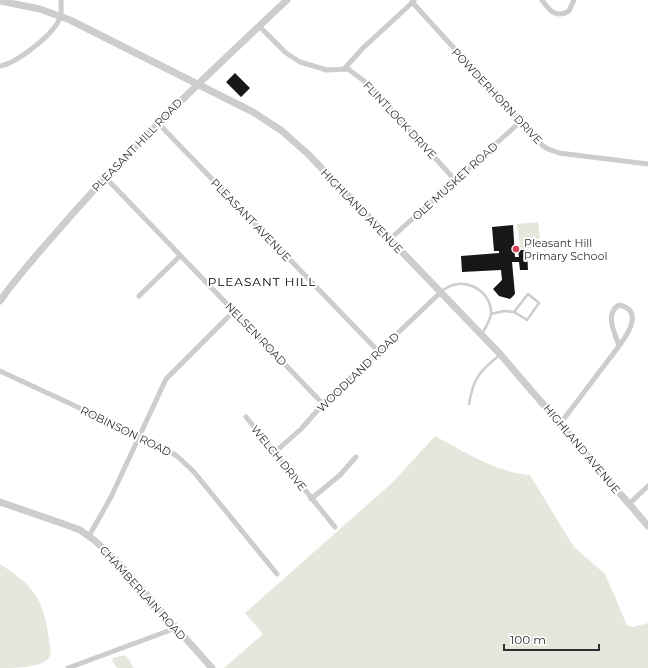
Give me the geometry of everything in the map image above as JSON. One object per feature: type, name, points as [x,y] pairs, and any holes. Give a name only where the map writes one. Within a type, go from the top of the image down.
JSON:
[{"type":"street","points":[[0,66],[13,62],[26,53],[52,29],[61,16],[61,0]]},
{"type":"street","name":"PLEASANT HILL ROAD","points":[[0,301],[17,278],[105,178],[157,122],[287,0]]},
{"type":"street","points":[[542,0],[551,11],[558,14],[569,11],[574,0]]},
{"type":"street","name":"HIGHLAND AVENUE","points":[[0,1],[35,8],[61,16],[253,112],[288,136],[308,154],[500,354],[648,526]]},
{"type":"street","points":[[259,26],[286,53],[300,62],[327,70],[344,68],[413,1]]},
{"type":"street","name":"POWDERHORN DRIVE","points":[[413,1],[520,122],[548,150],[648,164]]},
{"type":"street","name":"FLINTLOCK DRIVE","points":[[344,68],[356,74],[377,92],[456,180]]},
{"type":"street","name":"PLEASANT AVENUE","points":[[157,122],[379,352]]},
{"type":"street","name":"OLE MUSKET ROAD","points":[[390,239],[520,122]]},
{"type":"street","name":"NELSEN ROAD","points":[[105,178],[323,404]]},
{"type":"street","points":[[139,296],[180,256]]},
{"type":"street","name":"WOODLAND ROAD","points":[[274,453],[301,429],[323,404],[441,292]]},
{"type":"street","points":[[560,424],[619,346],[630,330],[632,319],[629,310],[626,306],[619,305],[614,308],[611,314],[611,320],[619,346]]},
{"type":"street","points":[[89,536],[111,497],[138,435],[159,391],[169,374],[234,311]]},
{"type":"street","name":"ROBINSON ROAD","points":[[0,370],[166,449],[186,464],[276,574]]},
{"type":"street","name":"WELCH DRIVE","points":[[246,417],[335,527]]},
{"type":"street","name":"WELCH DRIVE","points":[[311,499],[340,475],[356,457]]},
{"type":"street","points":[[629,504],[648,486]]},
{"type":"street","name":"CHAMBERLAIN ROAD","points":[[0,502],[61,523],[89,536],[114,558],[212,668]]},
{"type":"street","points":[[68,668],[176,628]]},
{"type":"lane","points":[[441,292],[448,286],[456,284],[472,286],[479,289],[487,298],[491,314],[482,335]]},
{"type":"lane","points":[[491,314],[504,311],[514,312],[527,320],[539,303],[528,294],[514,312]]},
{"type":"lane","points":[[469,404],[471,391],[479,373],[500,354]]},
{"type":"shaded area","points":[[538,222],[541,247],[520,249],[517,224]]},
{"type":"shaded area","points":[[435,436],[492,466],[530,475],[574,547],[605,574],[627,625],[633,627],[648,623],[648,668],[224,668],[263,634],[245,613],[393,482]]},
{"type":"shaded area","points":[[0,564],[21,579],[29,587],[40,604],[44,614],[51,650],[49,658],[37,665],[0,668]]},
{"type":"shaded area","points":[[124,655],[134,668],[117,668],[112,661],[113,658]]},
{"type":"building","points":[[235,73],[250,88],[241,97],[226,82]]},
{"type":"building","points":[[513,225],[515,257],[519,257],[518,250],[527,250],[528,270],[520,270],[519,262],[512,262],[515,294],[510,299],[499,296],[493,289],[502,280],[501,270],[462,272],[461,256],[499,253],[499,251],[494,251],[492,227]]},
{"type":"place","name":"Pleasant Hill Primary School","points":[[516,249]]},
{"type":"district","name":"PLEASANT HILL","points":[[262,281]]}]
